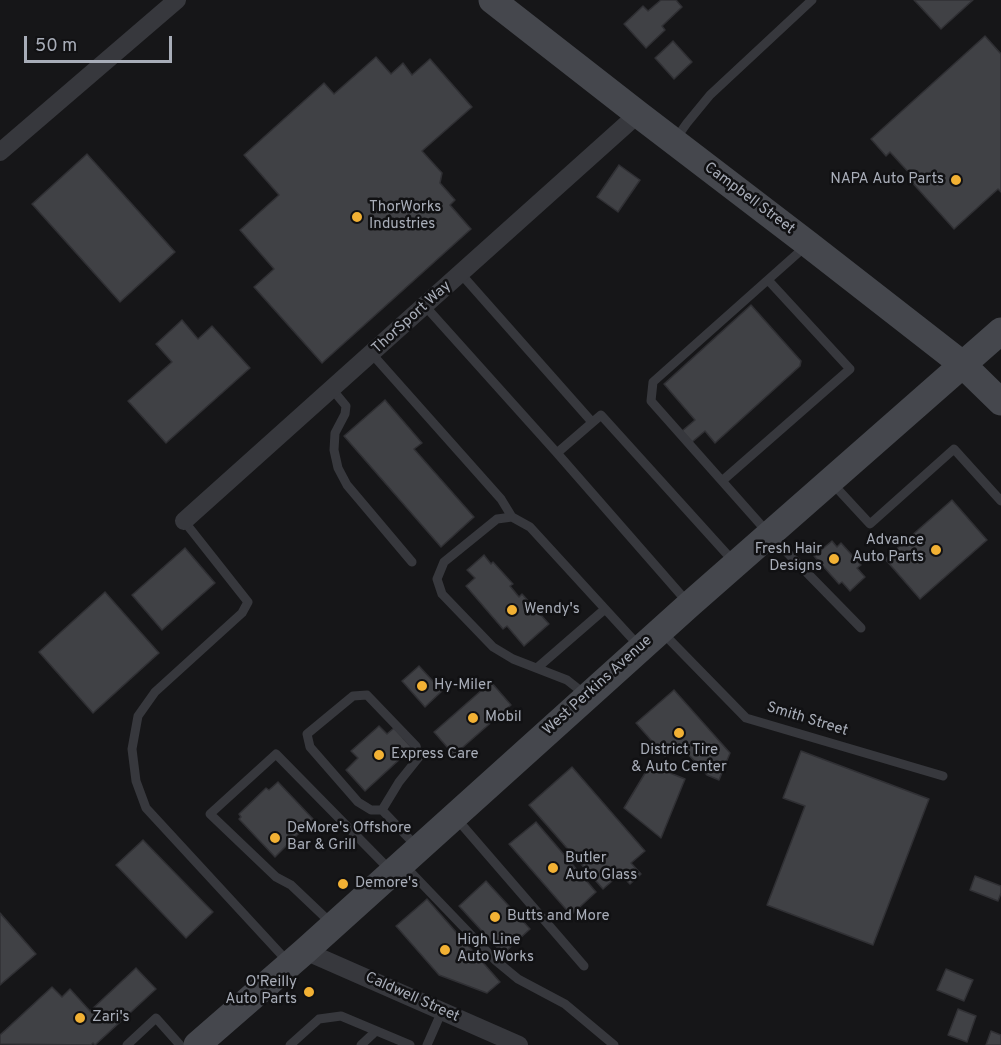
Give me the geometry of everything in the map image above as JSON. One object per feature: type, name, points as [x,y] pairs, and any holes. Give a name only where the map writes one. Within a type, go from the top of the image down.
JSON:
[{"type":"main road","name":"Campbell Street","points":[[492,0],[962,364],[1001,402]]},
{"type":"main road","name":"West Perkins Avenue","points":[[194,1045],[333,925],[829,480],[1001,331]]},
{"type":"street","points":[[0,152],[177,0]]},
{"type":"street","name":"ThorSport Way","points":[[184,521],[638,114]]},
{"type":"street","name":"Caldwell Street","points":[[297,957],[442,1011],[519,1045]]},
{"type":"lane","points":[[674,142],[710,95],[812,0]]},
{"type":"lane","points":[[808,244],[653,382],[651,401],[769,534],[861,628]]},
{"type":"lane","points":[[461,274],[592,422]]},
{"type":"lane","points":[[722,481],[849,369],[768,280]]},
{"type":"lane","points":[[425,306],[689,605]]},
{"type":"lane","points":[[372,354],[501,499],[512,518]]},
{"type":"lane","points":[[332,389],[346,406],[345,414],[335,433],[334,450],[338,468],[347,485],[411,562]]},
{"type":"lane","points":[[557,453],[601,415],[736,563]]},
{"type":"lane","points":[[829,480],[870,524],[954,449],[1001,501]]},
{"type":"lane","points":[[537,668],[605,609],[530,527],[512,518],[496,519],[444,562],[437,579],[442,594],[493,647],[513,659],[567,680],[588,696]]},
{"type":"lane","points":[[184,521],[248,602],[242,613],[155,692],[138,716],[132,749],[136,781],[146,808],[297,957]]},
{"type":"lane","name":"Smith Street","points":[[605,609],[651,639],[746,718],[943,777]]},
{"type":"lane","points":[[367,695],[416,746],[419,756],[399,782],[382,810],[371,810],[358,802],[310,747],[308,734],[353,696],[367,695]]},
{"type":"lane","points":[[333,925],[291,885],[276,877],[210,814],[276,754],[404,861],[495,960],[518,979],[565,1004],[614,1045]]},
{"type":"lane","points":[[382,810],[404,861]]},
{"type":"lane","points":[[454,816],[584,966]]},
{"type":"lane","points":[[427,1045],[442,1011]]},
{"type":"lane","points":[[290,1045],[319,1019],[341,1016],[410,1045]]},
{"type":"lane","points":[[127,1045],[156,1018],[194,1045]]},
{"type":"lane","points":[[361,1045],[376,1031]]},
{"type":"building","points":[[661,0],[676,0],[682,7],[662,26],[665,30],[646,48],[624,24],[643,6],[648,11]]},
{"type":"building","points":[[914,0],[973,0],[941,29]]},
{"type":"building","points":[[985,36],[1001,54],[1001,192],[998,189],[954,229],[909,179],[912,176],[890,152],[886,156],[871,139]]},
{"type":"building","points":[[673,41],[692,62],[674,79],[655,58]]},
{"type":"building","name":"ThorWorks Industries","points":[[376,57],[391,74],[403,63],[412,75],[430,59],[472,107],[422,151],[442,173],[440,183],[455,200],[450,205],[471,229],[322,363],[254,287],[274,269],[240,230],[279,195],[244,155],[324,83],[334,94]]},
{"type":"building","points":[[87,154],[175,252],[120,302],[32,204]]},
{"type":"building","points":[[619,165],[640,180],[618,212],[597,197]]},
{"type":"building","points":[[751,305],[801,361],[800,366],[715,443],[705,431],[692,442],[682,431],[695,420],[664,384]]},
{"type":"building","points":[[182,320],[198,339],[212,326],[250,368],[166,443],[128,401],[172,362],[156,344]]},
{"type":"building","points":[[385,400],[422,443],[414,449],[474,517],[441,547],[344,436]]},
{"type":"building","name":"Advance Auto Parts","points":[[952,500],[987,540],[920,599],[885,559]]},
{"type":"building","points":[[832,541],[837,547],[841,543],[861,565],[857,568],[865,577],[850,591],[842,582],[839,584],[814,556]]},
{"type":"building","points":[[185,548],[215,583],[162,630],[132,595]]},
{"type":"building","name":"Wendy's","points":[[484,555],[513,584],[510,586],[519,597],[522,594],[549,624],[524,646],[507,626],[503,629],[466,586],[475,578],[467,570]]},
{"type":"building","points":[[105,592],[159,653],[93,713],[39,652]]},
{"type":"building","name":"Hy-Miler","points":[[419,666],[442,691],[425,707],[402,681]]},
{"type":"building","name":"Mobil","points":[[491,682],[511,705],[454,755],[434,732]]},
{"type":"building","name":"District Tire & Auto Center","points":[[674,690],[730,753],[719,780],[707,775],[679,744],[665,756],[636,723]]},
{"type":"building","name":"Express Care","points":[[379,726],[387,734],[394,728],[412,748],[365,791],[346,770],[358,758],[351,751]]},
{"type":"building","points":[[801,751],[929,799],[873,945],[767,905],[805,806],[783,798]]},
{"type":"building","points":[[650,765],[685,779],[661,838],[624,808]]},
{"type":"building","points":[[572,767],[645,851],[631,863],[641,874],[630,884],[620,874],[603,889],[529,805]]},
{"type":"building","name":"DeMore's Offshore Bar & Grill","points":[[278,782],[313,819],[275,857],[239,819],[241,817],[239,814],[266,788],[269,790]]},
{"type":"building","name":"Butler Auto Glass","points":[[536,822],[596,892],[571,915],[509,844]]},
{"type":"building","points":[[143,840],[213,912],[186,938],[116,865]]},
{"type":"building","points":[[975,876],[1001,886],[998,901],[970,890]]},
{"type":"building","name":"Butts and More","points":[[486,881],[530,929],[503,954],[459,906]]},
{"type":"building","name":"High Line Auto Works","points":[[427,899],[500,982],[487,993],[439,975],[396,926]]},
{"type":"building","points":[[0,913],[36,954],[0,985]]},
{"type":"building","points":[[136,968],[156,989],[95,1045],[93,1043],[91,1045],[0,1044],[0,1035],[52,987],[62,997],[70,989],[90,1011]]},
{"type":"building","points":[[946,969],[973,980],[964,1001],[937,990]]},
{"type":"building","points":[[958,1009],[976,1016],[967,1042],[948,1035]]},
{"type":"building","points":[[991,1031],[1001,1035],[1001,1045],[986,1045]]},
{"type":"place","name":"NAPA Auto Parts","points":[[956,180]]},
{"type":"place","name":"ThorWorks Industries","points":[[357,217]]},
{"type":"place","name":"Advance Auto Parts","points":[[936,550]]},
{"type":"place","name":"Fresh Hair Designs","points":[[834,559]]},
{"type":"place","name":"Wendy's","points":[[512,610]]},
{"type":"place","name":"Hy-Miler","points":[[422,686]]},
{"type":"place","name":"Mobil","points":[[473,718]]},
{"type":"place","name":"District Tire & Auto Center","points":[[679,733]]},
{"type":"place","name":"Express Care","points":[[379,755]]},
{"type":"place","name":"DeMore's Offshore Bar & Grill","points":[[275,838]]},
{"type":"place","name":"Butler Auto Glass","points":[[553,868]]},
{"type":"place","name":"Demore's","points":[[343,884]]},
{"type":"place","name":"Butts and More","points":[[495,917]]},
{"type":"place","name":"High Line Auto Works","points":[[445,950]]},
{"type":"place","name":"O'Reilly Auto Parts","points":[[309,992]]},
{"type":"place","name":"Zari's","points":[[80,1018]]}]
